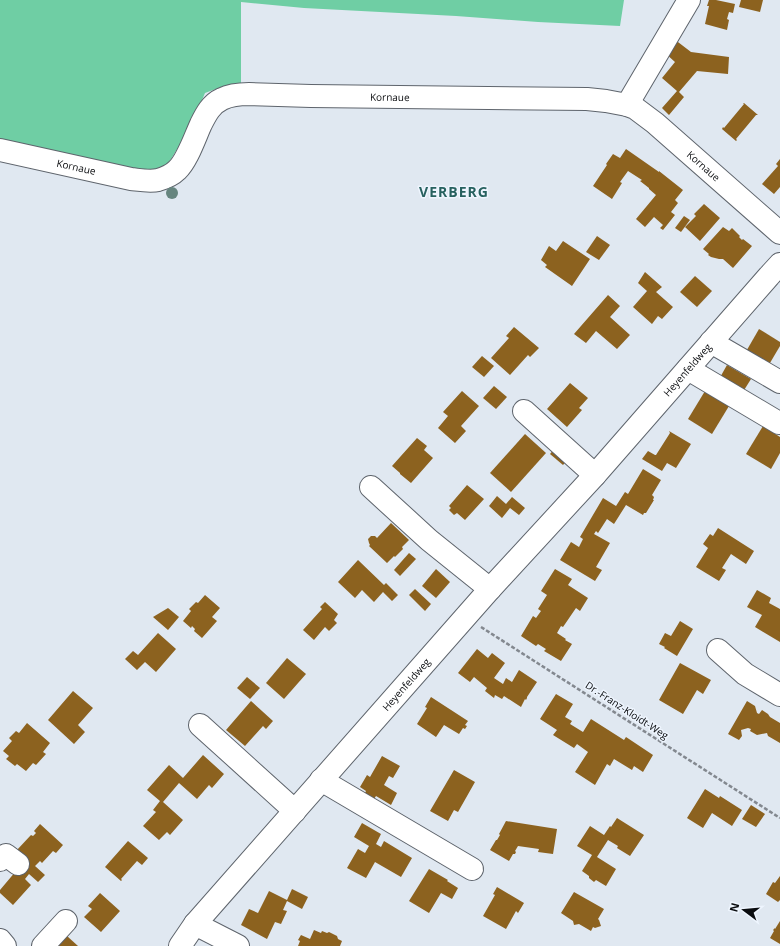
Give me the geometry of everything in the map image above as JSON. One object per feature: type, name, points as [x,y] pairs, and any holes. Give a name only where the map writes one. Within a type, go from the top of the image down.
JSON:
[{"type":"street","points":[[627,105],[689,0]]},
{"type":"street","name":"Kornaue","points":[[0,150],[131,179],[145,181],[158,180],[178,170],[186,158],[206,114],[212,105],[222,98],[233,95],[555,98],[606,101],[635,108],[655,123],[780,233]]},
{"type":"street","name":"Heyenfeldweg","points":[[180,946],[195,924],[490,589],[595,475],[780,264]]},
{"type":"street","points":[[711,342],[780,382]]},
{"type":"street","points":[[688,369],[779,423]]},
{"type":"street","points":[[524,411],[595,475]]},
{"type":"street","points":[[371,487],[429,540],[490,589]]},
{"type":"street","points":[[718,650],[745,674],[780,695]]},
{"type":"street","points":[[200,725],[295,811]]},
{"type":"street","points":[[322,780],[472,868]]},
{"type":"street","points":[[43,946],[66,921]]},
{"type":"street","points":[[195,924],[238,946]]},
{"type":"street","points":[[0,940],[5,946]]},
{"type":"path","name":"Dr.-Franz-Kloidt-Weg","points":[[466,617],[780,818]]},
{"type":"green space","points":[[0,0],[624,0],[620,26],[304,8],[241,2],[241,91],[224,86],[205,93],[191,126],[165,169],[137,172],[0,141]]},
{"type":"building","points":[[709,0],[735,4],[733,13],[729,12],[727,19],[729,20],[727,30],[705,24]]},
{"type":"building","points":[[741,0],[763,0],[760,12],[739,7]]},
{"type":"building","points":[[674,39],[691,52],[729,57],[728,74],[697,71],[679,92],[684,97],[669,115],[662,108],[677,91],[662,78],[675,62],[665,53]]},
{"type":"building","points":[[744,103],[758,115],[756,115],[736,139],[736,141],[722,129]]},
{"type":"building","points":[[626,149],[659,171],[683,190],[675,200],[678,203],[671,212],[675,215],[663,230],[660,228],[663,225],[654,217],[645,227],[636,219],[656,195],[640,181],[642,180],[628,171],[620,182],[622,183],[612,199],[593,186],[613,154],[620,158]]},
{"type":"building","points":[[780,159],[780,187],[774,194],[762,184],[778,166],[776,164]]},
{"type":"building","points":[[704,204],[720,218],[700,241],[685,227],[696,216],[694,214]]},
{"type":"building","points":[[684,216],[690,220],[681,232],[675,228]]},
{"type":"building","points":[[723,227],[729,231],[732,228],[742,240],[743,239],[752,246],[733,268],[723,259],[711,257],[703,249]]},
{"type":"building","points":[[597,236],[610,245],[599,260],[586,252]]},
{"type":"building","points":[[563,241],[590,259],[572,286],[545,267],[547,265],[541,260],[549,246],[556,251]]},
{"type":"building","points":[[645,272],[662,287],[656,292],[673,307],[662,319],[658,316],[652,324],[633,307],[647,291],[638,283]]},
{"type":"building","points":[[695,276],[712,291],[697,307],[680,292]]},
{"type":"building","points":[[608,295],[620,306],[610,317],[630,335],[617,349],[596,331],[586,343],[574,334]]},
{"type":"building","points":[[514,327],[539,348],[530,357],[528,355],[510,375],[491,358],[509,338],[506,336]]},
{"type":"building","points":[[759,329],[780,342],[780,346],[767,368],[744,355]]},
{"type":"building","points":[[482,356],[494,366],[484,377],[472,367]]},
{"type":"building","points":[[727,365],[751,379],[741,395],[718,381]]},
{"type":"building","points":[[570,383],[588,398],[579,408],[582,410],[567,427],[547,409]]},
{"type":"building","points":[[494,386],[507,397],[496,409],[483,398]]},
{"type":"building","points":[[462,391],[479,406],[461,426],[466,431],[455,443],[438,428],[448,416],[443,412]]},
{"type":"building","points":[[705,391],[729,406],[712,434],[688,419]]},
{"type":"building","points":[[763,426],[780,437],[780,453],[771,469],[746,454]]},
{"type":"building","points":[[669,431],[691,444],[676,468],[667,463],[662,471],[642,459],[648,451],[656,455],[670,433]]},
{"type":"building","points":[[525,434],[546,453],[511,492],[490,473]]},
{"type":"building","points":[[417,438],[427,446],[424,450],[433,458],[411,483],[392,466]]},
{"type":"building","points":[[556,447],[569,458],[563,465],[550,454]]},
{"type":"building","points":[[643,469],[661,480],[652,495],[654,500],[646,513],[643,515],[626,505],[614,524],[607,519],[598,533],[596,531],[594,534],[610,543],[596,567],[602,570],[595,581],[560,560],[571,542],[579,547],[583,539],[580,537],[603,498],[616,506],[625,492],[628,494]]},
{"type":"building","points":[[467,485],[484,499],[465,520],[457,513],[454,515],[449,510],[451,508],[449,506]]},
{"type":"building","points":[[497,496],[506,504],[512,497],[525,508],[519,515],[510,508],[502,518],[489,506]]},
{"type":"building","points":[[391,523],[409,540],[402,547],[403,549],[387,563],[369,546],[368,539],[371,536],[375,536],[377,538]]},
{"type":"building","points":[[718,528],[754,551],[746,564],[731,554],[722,568],[726,570],[719,581],[696,567],[708,548],[703,544],[710,534],[713,536]]},
{"type":"building","points":[[409,553],[416,559],[400,576],[394,570]]},
{"type":"building","points":[[358,560],[384,585],[386,583],[398,595],[392,601],[383,592],[374,602],[362,590],[355,598],[338,582]]},
{"type":"building","points":[[436,569],[450,582],[436,598],[422,586]]},
{"type":"building","points":[[555,569],[572,579],[568,585],[588,598],[580,611],[576,608],[557,633],[572,644],[561,661],[544,651],[546,649],[538,644],[536,646],[521,636],[533,616],[536,618],[541,611],[538,609],[547,595],[541,591]]},
{"type":"building","points":[[415,589],[431,604],[425,611],[409,595]]},
{"type":"building","points":[[757,590],[771,598],[769,603],[780,609],[780,642],[755,627],[762,615],[747,607]]},
{"type":"building","points":[[205,595],[220,608],[212,617],[217,621],[202,638],[194,631],[195,629],[192,626],[191,628],[183,621],[191,611],[189,609],[196,602],[198,603]]},
{"type":"building","points":[[325,602],[338,614],[334,620],[337,623],[329,631],[325,627],[314,640],[303,630],[322,609],[320,607]]},
{"type":"building","points":[[168,608],[179,617],[168,630],[153,617]]},
{"type":"building","points":[[680,621],[693,629],[677,656],[659,644],[665,633],[671,636]]},
{"type":"building","points":[[158,633],[176,649],[156,672],[145,662],[137,670],[125,659],[133,651],[138,655]]},
{"type":"building","points":[[477,649],[488,658],[492,653],[505,663],[494,678],[503,684],[506,678],[512,682],[519,670],[537,682],[521,707],[504,696],[502,699],[495,695],[494,698],[485,691],[487,688],[474,677],[470,682],[458,673]]},
{"type":"building","points":[[287,658],[306,674],[284,699],[266,683]]},
{"type":"building","points":[[680,663],[711,680],[703,694],[697,690],[683,714],[659,700]]},
{"type":"building","points":[[247,677],[260,688],[250,699],[237,688]]},
{"type":"building","points":[[73,691],[93,708],[78,725],[85,732],[74,744],[48,720]]},
{"type":"building","points":[[556,694],[573,704],[565,717],[572,721],[570,724],[583,732],[591,719],[624,740],[626,737],[653,755],[643,772],[634,766],[632,770],[614,759],[610,766],[607,764],[595,785],[575,772],[588,752],[577,744],[574,748],[553,735],[557,730],[540,719]]},
{"type":"building","points":[[431,697],[468,721],[465,725],[467,726],[465,729],[463,728],[459,734],[444,725],[436,737],[417,724],[427,708],[425,707]]},
{"type":"building","points":[[251,701],[273,721],[266,729],[263,726],[245,746],[226,730]]},
{"type":"building","points":[[747,701],[755,706],[757,713],[759,714],[762,710],[780,723],[780,743],[768,736],[767,733],[757,735],[748,728],[741,730],[742,736],[739,740],[728,734]]},
{"type":"building","points":[[27,723],[50,743],[43,752],[46,754],[36,765],[33,763],[26,771],[17,764],[15,766],[6,759],[9,756],[3,751],[12,741],[9,738],[16,731],[19,733]]},
{"type":"building","points":[[203,755],[224,774],[212,788],[209,785],[197,799],[179,783],[163,802],[183,820],[170,835],[167,832],[159,840],[143,826],[156,812],[153,810],[160,801],[147,790],[169,765],[183,778]]},
{"type":"building","points":[[382,756],[400,766],[393,778],[389,776],[384,785],[397,793],[391,805],[376,796],[374,799],[365,793],[366,791],[360,787],[367,775],[370,777]]},
{"type":"building","points":[[454,770],[475,782],[458,812],[454,810],[448,821],[430,811]]},
{"type":"building","points":[[705,789],[719,798],[720,796],[742,810],[732,826],[712,813],[703,828],[687,818]]},
{"type":"building","points":[[751,805],[765,814],[756,827],[742,819]]},
{"type":"building","points":[[617,818],[644,835],[630,856],[608,840],[597,857],[616,869],[606,886],[596,880],[594,882],[582,871],[592,855],[577,846],[590,826],[604,835]]},
{"type":"building","points":[[506,821],[557,829],[553,854],[538,852],[539,849],[518,846],[515,854],[513,854],[509,861],[490,850],[500,835],[499,834]]},
{"type":"building","points":[[362,823],[381,834],[376,844],[381,847],[384,841],[412,858],[401,877],[375,862],[366,878],[347,868],[358,849],[365,853],[369,846],[354,837]]},
{"type":"building","points":[[40,824],[63,845],[56,853],[53,851],[42,863],[40,861],[35,866],[45,875],[38,882],[29,874],[25,879],[31,885],[13,905],[0,893],[0,890],[16,871],[16,851],[31,835],[33,836],[36,833],[34,831]]},
{"type":"building","points":[[128,841],[148,858],[142,865],[137,861],[121,879],[121,881],[105,867]]},
{"type":"building","points":[[429,869],[448,880],[447,881],[458,888],[452,899],[441,893],[429,913],[409,901]]},
{"type":"building","points":[[780,876],[780,900],[778,902],[766,894],[773,882],[775,883]]},
{"type":"building","points":[[497,887],[524,903],[518,913],[516,911],[506,929],[483,916],[495,895],[493,894]]},
{"type":"building","points":[[292,889],[308,897],[302,909],[287,901],[283,910],[287,911],[281,924],[275,922],[267,939],[241,925],[249,909],[258,913],[269,891],[287,900]]},
{"type":"building","points":[[574,892],[604,909],[598,919],[601,926],[595,928],[593,927],[591,931],[579,924],[574,925],[573,921],[561,913]]},
{"type":"building","points":[[100,893],[120,911],[101,932],[84,917],[92,909],[88,906]]},
{"type":"building","points":[[780,921],[780,944],[770,938],[774,931],[773,930]]},
{"type":"building","points":[[314,930],[321,933],[322,931],[327,933],[329,932],[337,936],[338,939],[342,941],[340,946],[298,946],[300,941],[298,940],[301,935],[310,939]]},
{"type":"building","points":[[67,936],[78,946],[58,946]]},
{"type":"district","name":"VERBERG","points":[[454,191]]}]
